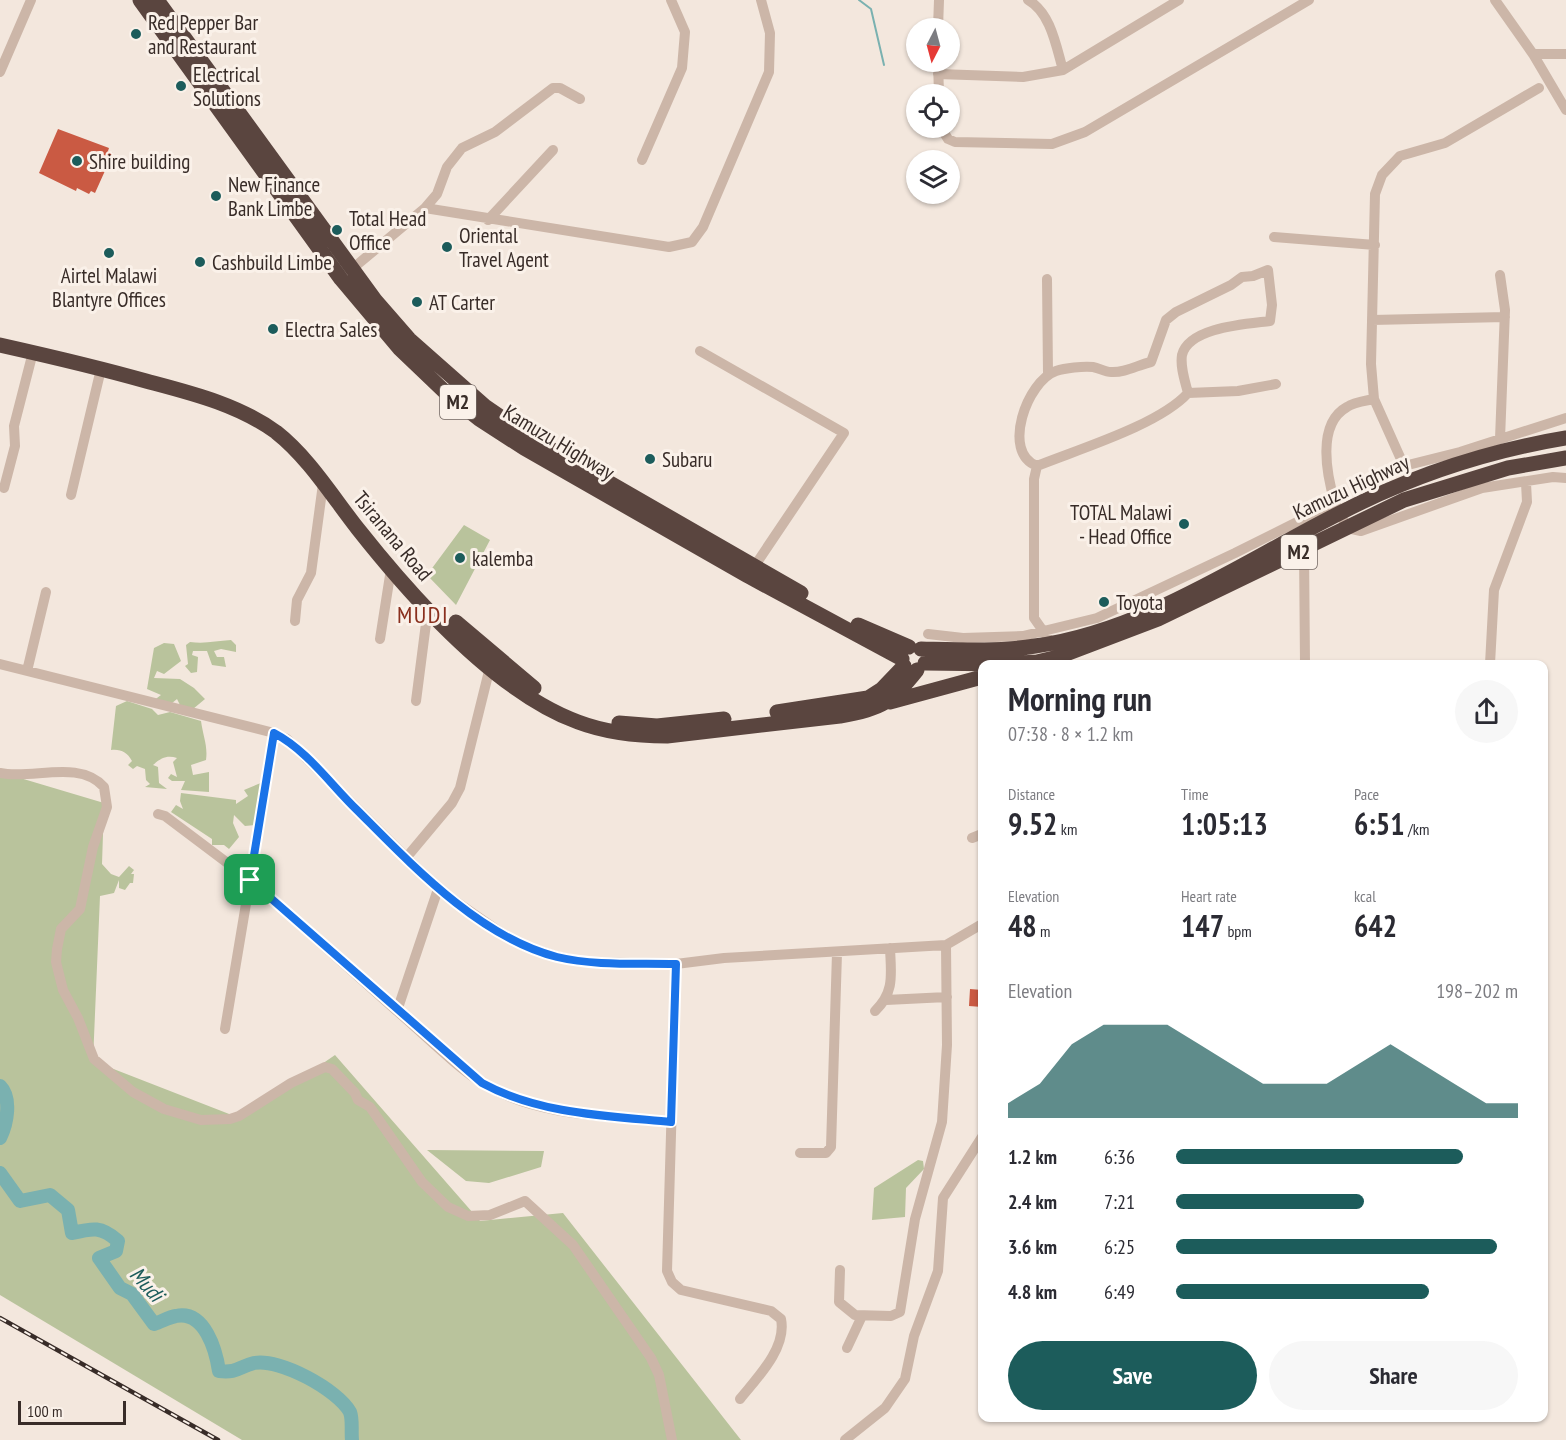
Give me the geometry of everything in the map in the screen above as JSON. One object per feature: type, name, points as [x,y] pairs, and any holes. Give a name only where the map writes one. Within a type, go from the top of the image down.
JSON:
[{"type":"highway","name":"Kamuzu Highway","points":[[140,0],[341,279],[399,348],[479,419],[524,448],[748,576],[913,659],[978,661]]},
{"type":"highway","name":"Kamuzu Highway","points":[[157,0],[375,300],[409,339],[486,407],[530,437],[913,659],[1052,643],[1158,620],[1404,500],[1473,477],[1566,458]]},
{"type":"highway","name":"Tsiranana Road","points":[[0,336],[199,386],[245,404],[272,419],[302,445],[394,560],[492,663],[573,710],[629,725],[657,726],[852,702],[878,692],[913,659]]},
{"type":"highway","name":"Tsiranana Road","points":[[0,345],[201,396],[241,411],[275,432],[292,447],[391,569],[428,608],[528,696],[576,722],[602,730],[639,736],[667,736],[840,716],[864,711],[888,702],[913,659]]},
{"type":"highway","name":"Kamuzu Highway","points":[[1036,660],[1052,643],[1154,609],[1337,508],[1466,461],[1503,450],[1566,438]]},
{"type":"highway","points":[[888,702],[978,678]]},
{"type":"street","points":[[0,72],[31,0]]},
{"type":"street","points":[[642,160],[682,68],[685,32],[671,0]]},
{"type":"street","points":[[425,208],[488,220],[669,247],[692,242],[703,227],[769,72],[770,33],[761,0]]},
{"type":"street","points":[[938,18],[939,0]]},
{"type":"street","points":[[1028,0],[1040,8],[1045,18],[1063,70]]},
{"type":"street","points":[[938,84],[938,74],[1023,77],[1063,70],[1179,0]]},
{"type":"street","points":[[947,138],[955,142],[1059,143],[1085,132],[1309,0]]},
{"type":"street","points":[[1495,0],[1533,54],[1566,110]]},
{"type":"street","points":[[1533,54],[1566,54]]},
{"type":"street","points":[[352,269],[425,208],[437,194],[447,167],[462,148],[495,132],[553,88],[560,88],[580,99]]},
{"type":"street","points":[[1539,88],[1445,143],[1400,156],[1382,175],[1375,194],[1371,364],[1374,399],[1404,466],[1566,418]]},
{"type":"street","points":[[488,220],[553,150]]},
{"type":"street","points":[[1274,237],[1375,245]]},
{"type":"street","points":[[1037,466],[1022,454],[1020,446],[1022,418],[1030,393],[1048,374],[1058,370],[1091,367],[1108,372],[1124,371],[1150,362],[1166,320],[1176,312],[1231,285],[1242,277],[1253,276],[1268,270],[1272,305],[1270,321],[1218,329],[1203,334],[1189,343],[1182,356],[1188,393]]},
{"type":"street","points":[[1500,275],[1505,317],[1500,439]]},
{"type":"street","points":[[1047,279],[1048,374]]},
{"type":"street","points":[[1372,320],[1505,317]]},
{"type":"street","points":[[700,351],[844,433],[754,567]]},
{"type":"street","points":[[4,488],[15,446],[14,426],[33,352]]},
{"type":"street","points":[[71,495],[101,369]]},
{"type":"street","points":[[1037,466],[1138,424],[1168,409],[1188,393],[1238,391],[1276,384]]},
{"type":"street","points":[[1374,399],[1348,406],[1334,419],[1329,434],[1327,467],[1337,508],[1347,528],[1361,531],[1482,488],[1553,477],[1566,478]]},
{"type":"street","points":[[1037,466],[1034,479],[1034,618],[1052,643]]},
{"type":"street","points":[[1490,660],[1494,590],[1527,502],[1526,483]]},
{"type":"street","points":[[295,621],[297,600],[311,573],[323,484]]},
{"type":"street","points":[[1304,550],[1305,660]]},
{"type":"street","points":[[380,639],[391,569]]},
{"type":"street","points":[[27,671],[46,592]]},
{"type":"street","points":[[416,701],[428,608]]},
{"type":"street","points":[[928,634],[963,638],[1023,636],[1052,643]]},
{"type":"street","points":[[406,858],[452,803],[460,788],[492,663]]},
{"type":"street","points":[[0,664],[274,733],[300,749],[438,889],[500,932],[540,952],[584,962],[676,964],[724,958],[946,945],[978,926]]},
{"type":"street","points":[[225,1029],[274,733]]},
{"type":"street","points":[[0,773],[16,776],[59,772],[77,773],[93,779],[104,787],[107,807],[93,847],[80,909],[61,929],[56,962],[63,990],[78,1018],[89,1052],[94,1059],[133,1092],[164,1108],[201,1120],[239,1116],[291,1083],[325,1067],[333,1069],[355,1093],[358,1100],[370,1107],[422,1182],[448,1207],[468,1216],[490,1215],[525,1201],[573,1245],[651,1358],[659,1375],[672,1440]]},
{"type":"street","points":[[158,814],[165,816],[250,880],[482,1083],[504,1095],[585,1114],[671,1122]]},
{"type":"street","points":[[397,1011],[438,889]]},
{"type":"street","points":[[840,1270],[840,1302],[855,1315],[897,1315],[903,1307],[915,1219],[942,1122],[947,1045],[946,945]]},
{"type":"street","points":[[875,1011],[886,1000],[891,983],[890,948]]},
{"type":"street","points":[[800,1153],[826,1153],[831,1147],[837,953]]},
{"type":"street","points":[[676,964],[668,1276],[681,1290],[771,1311],[781,1319],[780,1336],[772,1357],[740,1399]]},
{"type":"street","points":[[886,1000],[947,997]]},
{"type":"street","points":[[845,1440],[885,1408],[905,1379],[914,1336],[938,1271],[943,1198],[978,1143]]},
{"type":"street","points":[[847,1348],[862,1316]]},
{"type":"green space","name":"kalemba","points":[[464,525],[490,540],[456,605],[427,575]]},
{"type":"green space","points":[[231,640],[236,645],[236,652],[221,649],[214,651],[217,657],[224,657],[226,667],[212,665],[207,651],[193,651],[192,655],[198,657],[197,672],[191,673],[185,666],[188,664],[186,645],[190,642]]},
{"type":"green space","points":[[164,643],[174,644],[181,661],[164,674],[157,671],[154,678],[180,679],[194,688],[205,699],[193,709],[181,707],[177,699],[166,708],[153,701],[161,695],[147,689],[154,648]]},
{"type":"green space","points":[[127,701],[152,709],[158,715],[170,712],[201,721],[206,745],[206,760],[191,765],[193,775],[209,772],[209,792],[181,790],[185,781],[172,781],[168,778],[171,774],[177,777],[173,762],[177,758],[170,757],[161,759],[153,765],[158,767],[159,783],[167,789],[145,787],[150,784],[146,780],[145,769],[137,766],[133,769],[128,765],[132,761],[126,753],[111,750],[116,706]]},
{"type":"green space","points":[[0,772],[104,803],[102,864],[111,874],[119,877],[129,866],[134,870],[131,874],[134,874],[133,883],[130,883],[125,890],[119,888],[119,880],[114,893],[100,896],[93,1061],[242,1119],[335,1055],[480,1221],[563,1213],[741,1440],[242,1440],[0,1295]]},
{"type":"green space","points":[[263,782],[255,825],[245,826],[234,815],[233,823],[239,837],[229,849],[224,845],[212,845],[212,839],[171,812],[176,805],[183,809],[180,801],[181,793],[236,800],[236,804],[248,796],[244,790]]},
{"type":"green space","points":[[427,1150],[544,1151],[541,1167],[489,1183],[466,1181]]},
{"type":"green space","points":[[918,1160],[923,1161],[924,1169],[906,1188],[905,1217],[872,1220],[874,1188]]},
{"type":"building","name":"Shire building","points":[[58,129],[109,148],[108,151],[113,153],[95,193],[91,191],[89,194],[77,188],[76,191],[39,173]]},
{"type":"building","points":[[970,989],[978,990],[978,1007],[969,1006]]},
{"type":"waterway","points":[[859,0],[871,9],[884,65]]},
{"type":"waterway","name":"Mudi","points":[[0,1086],[4,1091],[7,1104],[5,1126],[0,1138]]},
{"type":"waterway","name":"Mudi","points":[[0,1173],[20,1201],[50,1195],[68,1210],[72,1233],[86,1230],[102,1231],[118,1241],[116,1251],[99,1258],[120,1288],[132,1294],[154,1324],[176,1316],[195,1319],[202,1325],[212,1343],[219,1371],[230,1371],[254,1363],[265,1363],[278,1365],[307,1377],[334,1394],[350,1412],[352,1440]]},
{"type":"railway","points":[[0,1318],[218,1440]]},
{"type":"place","name":"Red Pepper Bar and Restaurant","points":[[136,34]]},
{"type":"place","name":"Electrical Solutions","points":[[181,86]]},
{"type":"place","name":"Shire building","points":[[77,161]]},
{"type":"place","name":"New Finance Bank Limbe","points":[[216,196]]},
{"type":"place","name":"Total Head Office","points":[[337,230]]},
{"type":"place","name":"Oriental Travel Agent","points":[[447,247]]},
{"type":"place","name":"Airtel Malawi Blantyre Offices","points":[[109,253]]},
{"type":"place","name":"Cashbuild Limbe","points":[[200,262]]},
{"type":"place","name":"AT Carter","points":[[417,302]]},
{"type":"place","name":"Electra Sales","points":[[273,329]]},
{"type":"place","name":"Subaru","points":[[650,459]]},
{"type":"place","name":"TOTAL Malawi - Head Office","points":[[1184,524]]},
{"type":"place","name":"kalemba","points":[[460,558]]},
{"type":"place","name":"Toyota","points":[[1104,602]]},
{"type":"district","name":"MUDI","points":[[423,614]]},
{"type":"route","points":[[274,733],[300,749],[354,807],[438,889],[524,946],[584,962],[676,964],[671,1122],[585,1114],[550,1108],[504,1095],[482,1083],[250,880],[274,733]]}]
